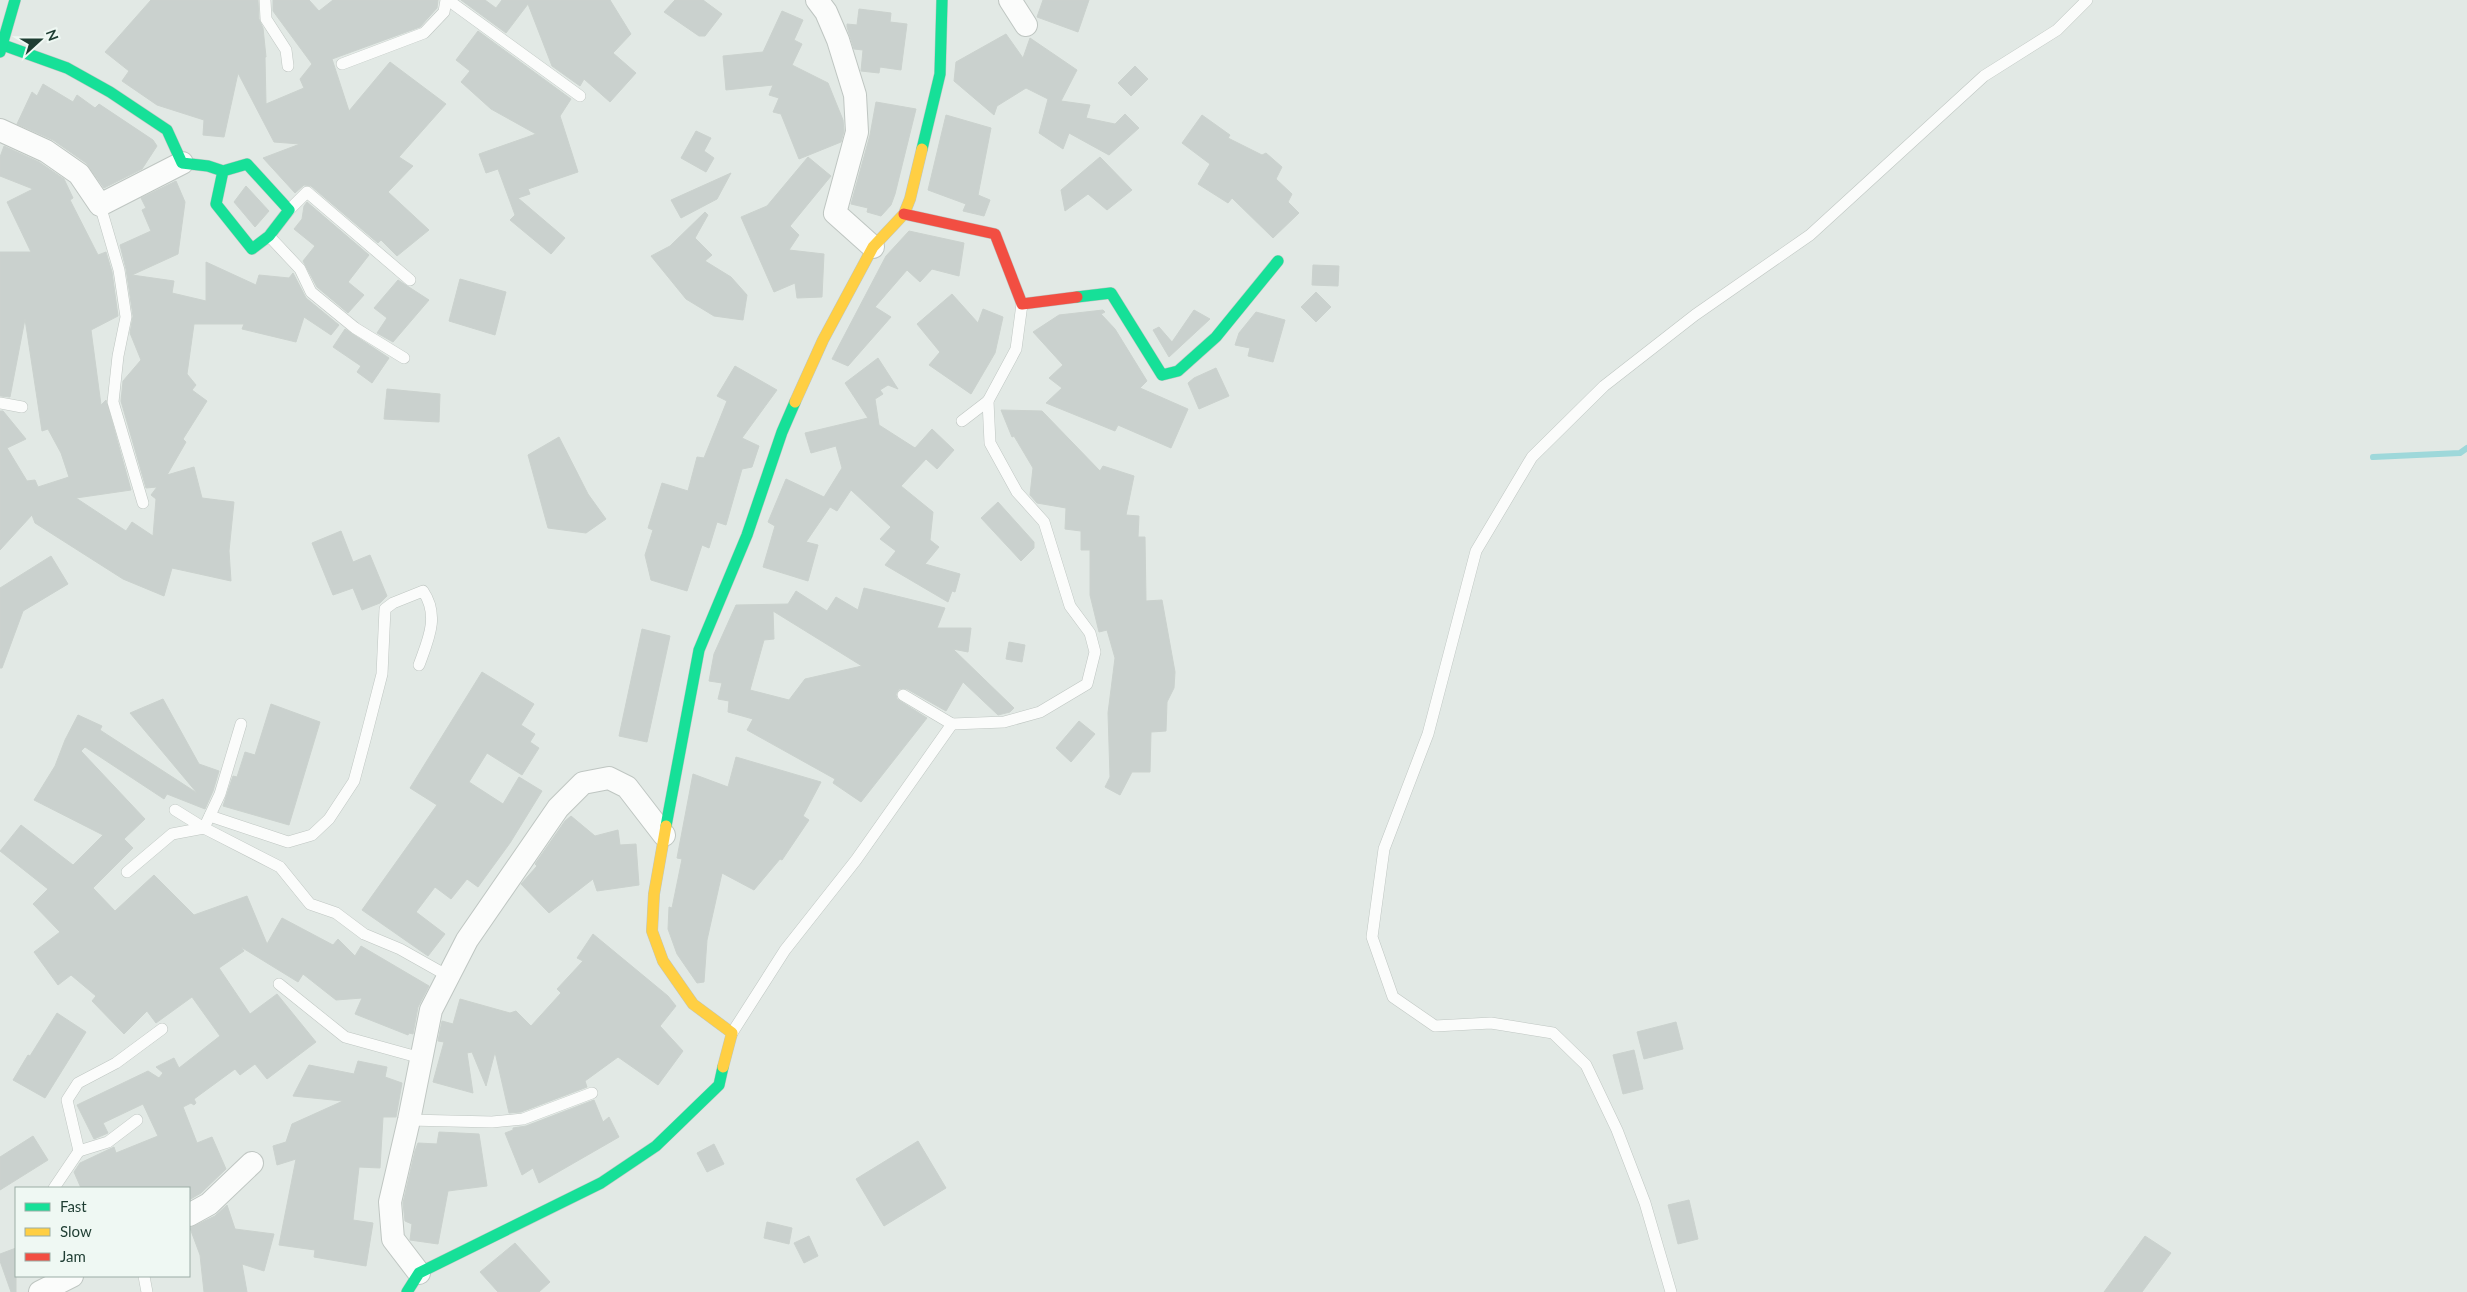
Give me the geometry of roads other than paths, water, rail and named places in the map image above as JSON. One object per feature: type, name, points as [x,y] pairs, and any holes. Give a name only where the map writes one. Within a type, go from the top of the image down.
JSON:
[{"type":"street","points":[[15,0],[2,48],[67,68],[118,97],[167,130],[182,163]]},
{"type":"street","points":[[817,0],[826,12],[838,40],[855,95],[857,132],[835,213],[873,246]]},
{"type":"street","points":[[406,1292],[418,1273],[600,1183],[656,1146],[719,1086],[732,1033],[693,1004],[663,961],[652,931],[654,894],[682,748],[698,650],[747,535],[782,432],[823,340],[873,246],[904,214],[910,198],[940,74],[942,0]]},
{"type":"street","points":[[1010,0],[1026,25]]},
{"type":"street","points":[[0,130],[46,151],[79,174],[100,206],[182,163],[208,166],[223,171],[247,164],[289,210],[270,236],[252,249],[216,204],[223,171]]},
{"type":"street","points":[[904,214],[995,234],[1022,304],[1111,293],[1162,375],[1178,371],[1216,337],[1278,261]]},
{"type":"street","points":[[418,1273],[393,1239],[390,1202],[410,1120],[431,1010],[467,940],[558,808],[583,783],[609,778],[627,787],[664,835]]},
{"type":"street","points":[[190,1214],[209,1204],[252,1163]]},
{"type":"street","points":[[40,1292],[69,1277]]},
{"type":"lane","points":[[265,0],[266,19],[286,50],[288,66]]},
{"type":"lane","points":[[342,64],[424,33],[444,12],[447,0],[580,96]]},
{"type":"lane","points":[[1671,1292],[1645,1203],[1616,1130],[1586,1065],[1553,1032],[1491,1023],[1435,1026],[1393,997],[1372,937],[1384,849],[1428,734],[1476,551],[1532,457],[1604,386],[1695,316],[1810,235],[1984,76],[2057,30],[2087,0]]},
{"type":"lane","points":[[289,210],[307,192],[410,280]]},
{"type":"lane","points":[[100,206],[118,270],[126,317],[118,356],[113,402],[143,503]]},
{"type":"lane","points":[[270,236],[300,269],[311,292],[355,328],[404,358]]},
{"type":"lane","points":[[962,421],[988,402],[1016,349],[1022,304]]},
{"type":"lane","points":[[903,695],[952,724],[1004,722],[1040,712],[1087,684],[1095,652],[1090,633],[1070,606],[1044,522],[1017,492],[990,443],[988,402]]},
{"type":"lane","points":[[0,403],[22,407]]},
{"type":"lane","points":[[210,816],[288,842],[312,835],[328,819],[354,781],[382,674],[385,609],[393,603],[423,591],[428,599],[432,626],[419,665]]},
{"type":"lane","points":[[204,828],[220,794],[241,724]]},
{"type":"lane","points":[[732,1033],[784,950],[856,860],[952,724]]},
{"type":"lane","points":[[175,810],[204,828],[280,867],[310,904],[336,913],[364,934],[400,949],[448,976]]},
{"type":"lane","points":[[127,872],[172,834],[204,828]]},
{"type":"lane","points":[[280,984],[345,1037],[421,1058]]},
{"type":"lane","points":[[79,1151],[67,1100],[70,1094],[78,1083],[116,1063],[162,1029]]},
{"type":"lane","points":[[410,1120],[492,1122],[522,1119],[592,1093]]},
{"type":"lane","points":[[55,1187],[79,1151],[108,1142],[137,1120]]},
{"type":"lane","points":[[144,1277],[147,1292]]},
{"type":"waterway","points":[[2373,457],[2460,453],[2467,448]]}]
